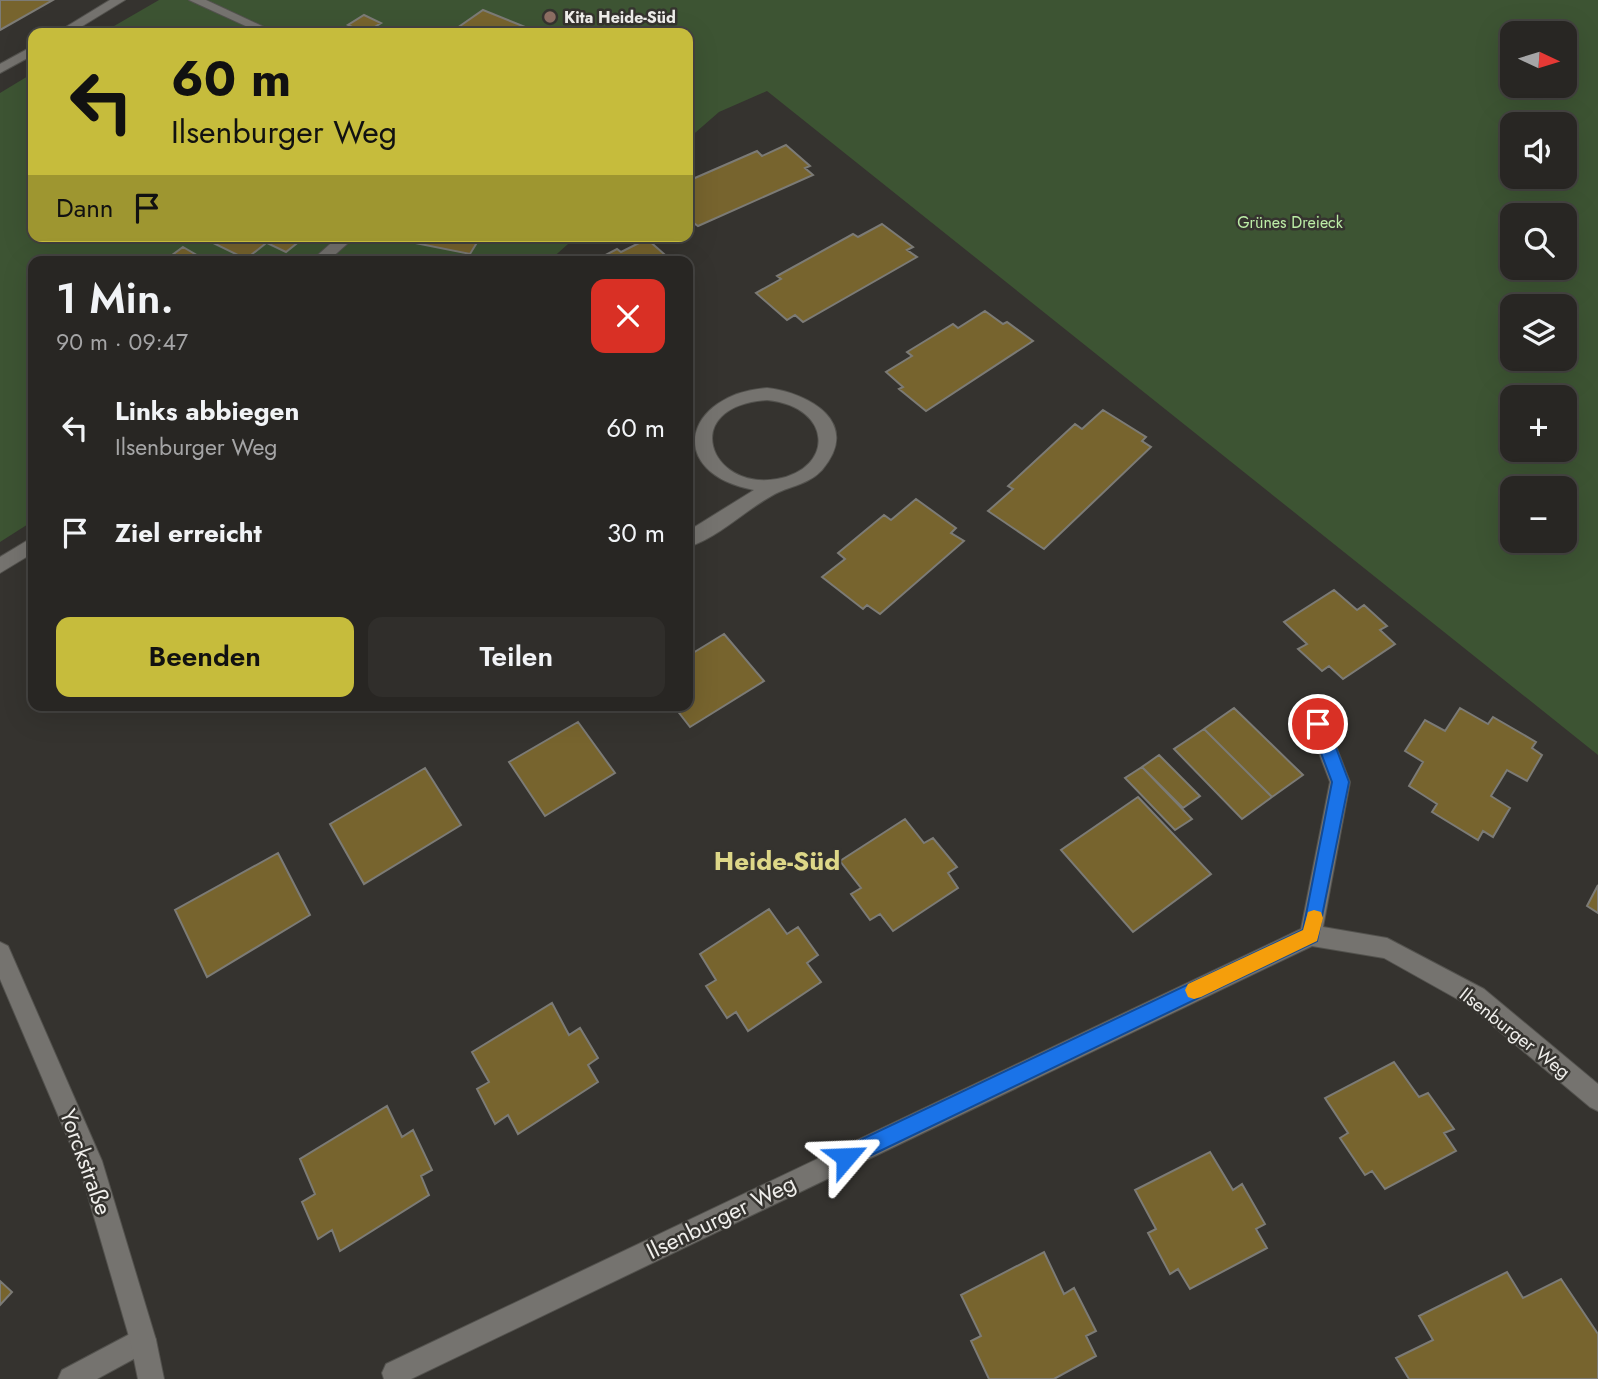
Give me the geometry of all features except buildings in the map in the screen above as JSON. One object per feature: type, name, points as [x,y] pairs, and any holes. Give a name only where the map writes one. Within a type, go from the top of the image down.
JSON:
[{"type":"street","points":[[71,28],[119,0]]},
{"type":"street","points":[[195,0],[259,28]]},
{"type":"street","points":[[0,69],[28,53]]},
{"type":"street","points":[[324,256],[342,242]]},
{"type":"street","points":[[693,537],[774,486],[795,480],[812,470],[826,450],[828,435],[822,419],[811,407],[794,398],[773,394],[754,394],[734,400],[713,415],[705,429],[704,445],[708,457],[719,471],[737,481],[758,486],[774,486]]},
{"type":"street","points":[[0,565],[28,547]]},
{"type":"street","points":[[1311,935],[1340,782],[1318,724]]},
{"type":"street","name":"Ilsenburger Weg","points":[[395,1373],[1311,935],[1387,947],[1476,998],[1598,1099]]},
{"type":"street","name":"Yorckstraße","points":[[0,953],[90,1161],[143,1340],[151,1379]]},
{"type":"street","points":[[71,1379],[143,1340]]},
{"type":"green space","name":"Grünes Dreieck","points":[[159,0],[1598,0],[1598,755],[767,91],[719,112],[693,135],[693,28],[111,28]]},
{"type":"green space","points":[[28,76],[28,242],[570,242],[555,256],[28,256],[28,524],[0,542],[0,93]]},
{"type":"slow traffic","points":[[1194,990],[1311,935],[1314,918]]},
{"type":"place","name":"Kita Heide-Süd","points":[[550,17]]},
{"type":"district","name":"Heide-Süd","points":[[777,861]]},
{"type":"route","points":[[846,1157],[1311,935],[1340,782],[1318,724]]}]
